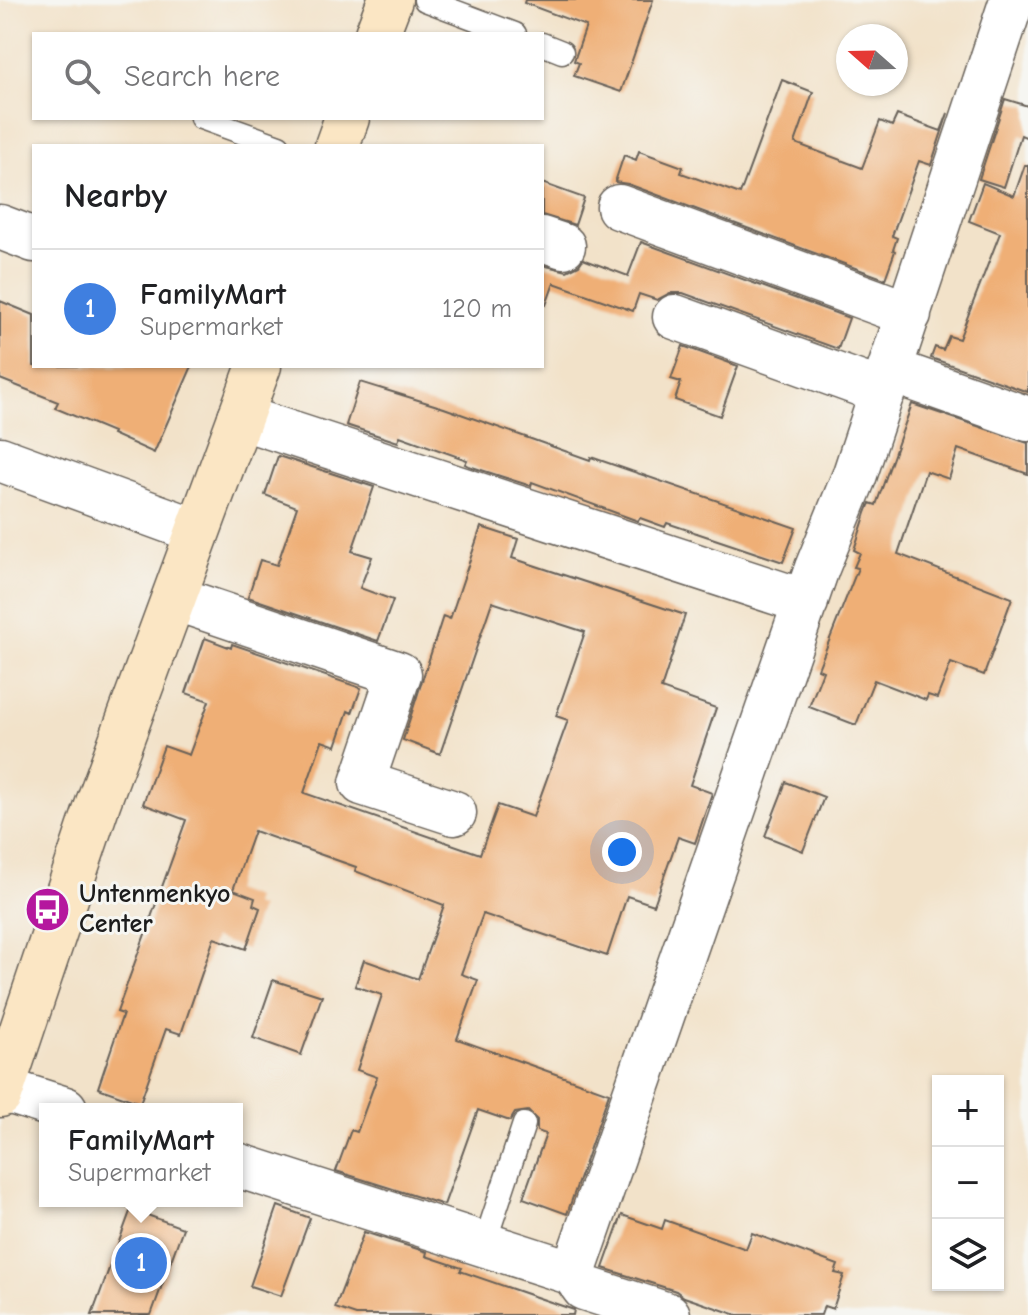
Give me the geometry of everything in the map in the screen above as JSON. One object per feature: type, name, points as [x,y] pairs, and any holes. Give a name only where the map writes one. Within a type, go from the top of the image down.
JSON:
[{"type":"street","points":[[378,32],[390,0]]},
{"type":"street","points":[[573,1273],[806,602],[854,477],[1012,0]]},
{"type":"street","points":[[338,144],[346,120]]},
{"type":"street","points":[[619,207],[909,314]]},
{"type":"street","points":[[0,227],[32,239]]},
{"type":"street","points":[[675,317],[886,381],[1028,419]]},
{"type":"street","points":[[42,1103],[1,1092],[98,803],[258,368]]},
{"type":"street","points":[[240,417],[806,602]]},
{"type":"street","points":[[0,459],[197,531]]},
{"type":"street","points":[[174,598],[399,674],[362,783],[454,813]]},
{"type":"street","points":[[243,1167],[573,1273],[584,1288],[668,1315]]},
{"type":"lane","points":[[425,0],[510,32]]},
{"type":"lane","points":[[207,120],[273,144]]},
{"type":"lane","points":[[484,1245],[524,1124]]},
{"type":"building","points":[[525,0],[653,0],[621,92],[574,76],[579,63],[574,61],[586,26],[524,3]]},
{"type":"building","points":[[782,80],[813,92],[795,143],[862,168],[880,121],[892,126],[897,115],[941,131],[948,113],[931,165],[919,161],[892,236],[897,238],[895,251],[885,279],[628,184],[615,182],[624,155],[636,160],[639,151],[683,167],[681,173],[740,194]]},
{"type":"building","points":[[1005,99],[1028,106],[1028,138],[1021,135],[1004,187],[979,179]]},
{"type":"building","points":[[1025,165],[1028,165],[1028,392],[931,358],[935,347],[943,350],[949,336],[959,339],[1000,233],[969,221],[983,183],[1014,196]]},
{"type":"building","points":[[544,184],[584,198],[575,225],[544,216]]},
{"type":"building","points":[[641,242],[849,318],[838,349],[683,293],[670,293],[657,300],[639,294],[633,311],[554,283],[544,304],[544,265],[567,271],[583,259],[628,276]]},
{"type":"building","points":[[0,301],[32,314],[32,368],[191,368],[154,453],[55,408],[58,402],[0,379]]},
{"type":"building","points":[[683,346],[738,366],[720,416],[675,400],[681,382],[671,379]]},
{"type":"building","points":[[360,382],[796,528],[783,562],[667,523],[665,527],[640,518],[638,521],[532,482],[531,486],[469,466],[465,464],[467,460],[400,436],[398,442],[346,425]]},
{"type":"building","points":[[912,404],[1028,443],[1028,474],[958,449],[949,479],[926,471],[898,554],[1012,598],[984,675],[951,663],[937,698],[928,695],[926,700],[874,680],[856,725],[809,707],[823,671],[818,669],[858,568],[854,567],[860,553],[854,550],[866,513],[870,503],[876,505]]},
{"type":"building","points":[[278,456],[374,487],[352,551],[372,557],[360,588],[393,600],[378,641],[248,597],[260,560],[277,565],[297,507],[265,495]]},
{"type":"building","points":[[481,527],[518,539],[512,558],[685,615],[661,689],[716,708],[690,785],[712,793],[695,843],[678,837],[654,905],[627,896],[607,956],[483,914],[461,974],[478,980],[457,1039],[609,1093],[567,1214],[523,1198],[546,1134],[537,1131],[537,1120],[528,1111],[515,1113],[510,1121],[478,1110],[444,1205],[336,1171],[351,1130],[357,1132],[377,1077],[357,1070],[382,995],[355,986],[364,960],[418,979],[444,905],[355,871],[356,867],[254,831],[233,890],[255,898],[253,905],[260,908],[246,949],[214,938],[181,1034],[166,1029],[140,1103],[98,1088],[123,1014],[117,1012],[186,820],[143,804],[164,746],[189,755],[209,701],[186,693],[205,638],[231,648],[232,644],[361,688],[352,713],[348,711],[336,746],[322,741],[304,793],[480,854],[498,805],[533,817],[568,720],[556,716],[585,632],[492,602],[440,754],[403,740],[443,616],[450,619]]},
{"type":"building","points":[[786,782],[824,797],[803,851],[765,836]]},
{"type":"building","points":[[273,980],[322,996],[301,1055],[253,1038]]},
{"type":"building","points":[[278,1206],[310,1218],[281,1296],[250,1286]]},
{"type":"building","points":[[131,1209],[183,1228],[151,1315],[92,1315]]},
{"type":"building","points":[[622,1215],[662,1229],[665,1220],[746,1249],[752,1233],[838,1265],[835,1273],[844,1275],[833,1309],[824,1306],[821,1315],[737,1315],[684,1297],[676,1291],[603,1268]]},
{"type":"building","points":[[364,1232],[427,1252],[426,1256],[462,1268],[460,1271],[574,1310],[573,1315],[356,1315],[335,1308]]},
{"type":"place","name":"Untenmenkyo Center","points":[[48,909]]},
{"type":"place","name":"FamilyMart","points":[[141,1263]]}]
